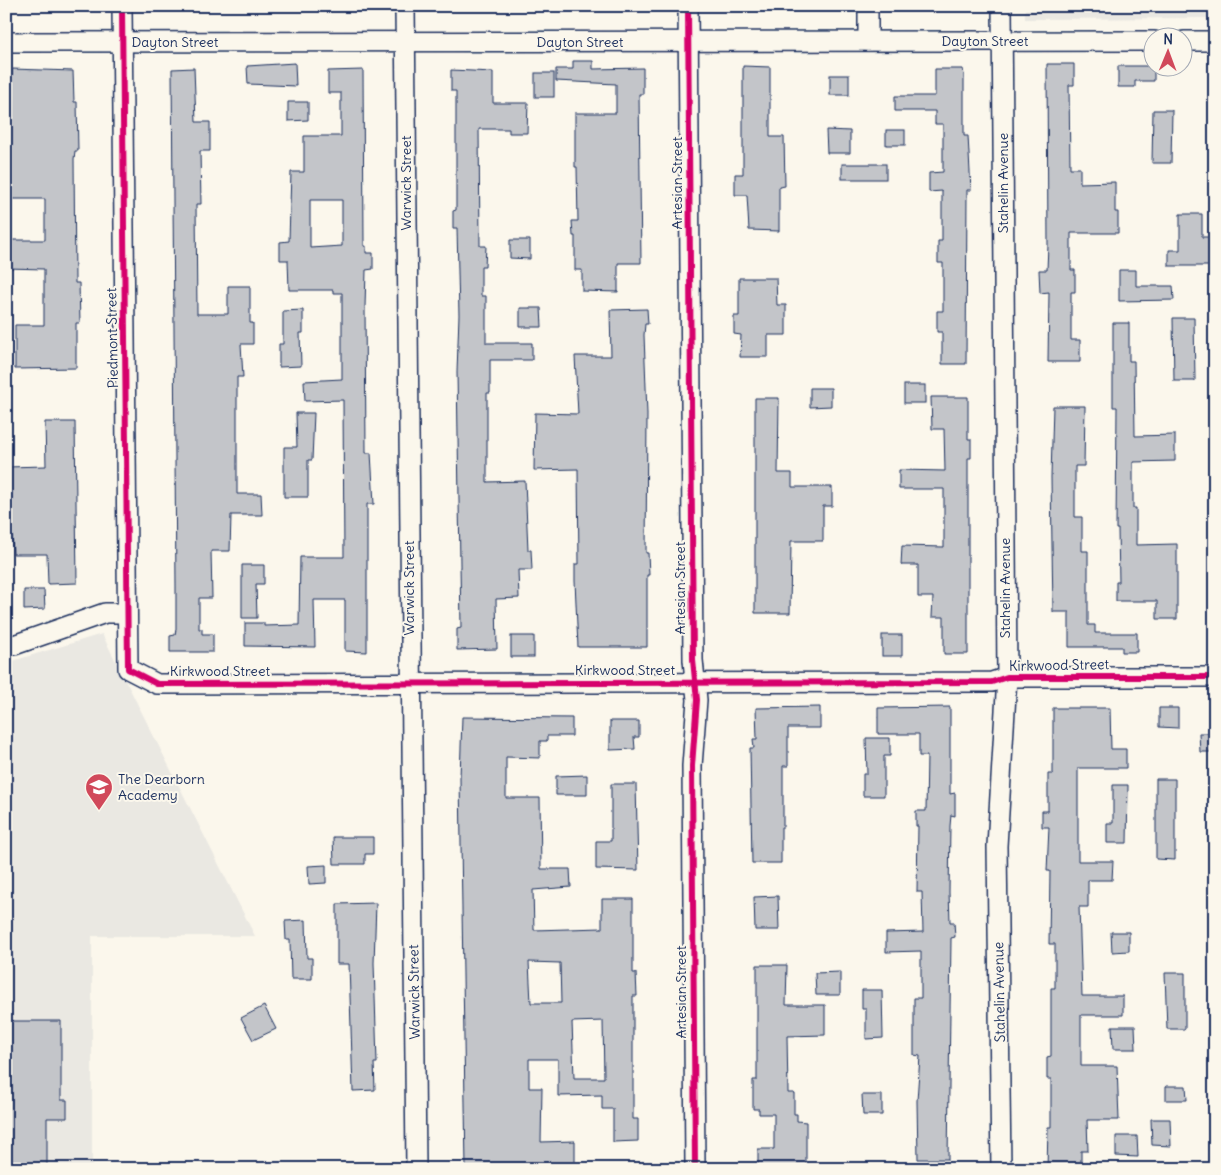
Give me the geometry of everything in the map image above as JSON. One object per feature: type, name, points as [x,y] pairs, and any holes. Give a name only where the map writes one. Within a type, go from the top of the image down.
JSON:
[{"type":"street","name":"Piedmont Street","points":[[122,6],[128,669]]},
{"type":"street","name":"Warwick Street","points":[[405,6],[416,1169]]},
{"type":"street","name":"Artesian Street","points":[[688,6],[695,682],[697,700],[692,776],[695,1169]]},
{"type":"street","points":[[868,6],[868,41]]},
{"type":"street","name":"Stahelin Avenue","points":[[1001,1169],[997,846],[1007,677],[1002,6]]},
{"type":"street","name":"Dayton Street","points":[[6,42],[1144,41]]},
{"type":"street","points":[[1194,41],[1215,41]]},
{"type":"street","points":[[14,645],[105,613],[127,613]]},
{"type":"street","name":"Kirkwood Street","points":[[128,669],[157,684],[992,682],[1007,677],[1215,676]]},
{"type":"shaded area","points":[[1025,6],[1215,6],[1215,18],[1025,19]]},
{"type":"shaded area","name":"The Dearborn Academy","points":[[102,634],[255,936],[92,936],[92,1169],[6,1169],[6,663]]},
{"type":"building","points":[[573,61],[593,61],[593,69],[643,68],[643,94],[639,94],[641,263],[618,263],[618,292],[582,291],[582,270],[575,270],[575,236],[573,236],[572,221],[578,221],[575,113],[616,113],[616,84],[556,81],[556,69],[573,69]]},
{"type":"building","points":[[295,63],[296,86],[248,84],[247,66]]},
{"type":"building","points":[[1047,64],[1074,64],[1074,85],[1069,85],[1070,168],[1080,168],[1080,183],[1115,182],[1115,212],[1118,212],[1118,233],[1071,233],[1071,270],[1075,270],[1075,292],[1071,292],[1071,340],[1080,340],[1080,362],[1048,362],[1049,292],[1040,293],[1039,270],[1047,270],[1048,245]]},
{"type":"building","points":[[743,66],[770,67],[770,137],[784,137],[785,186],[779,187],[779,231],[749,230],[747,195],[735,195],[735,174],[743,174]]},
{"type":"building","points":[[1118,66],[1144,66],[1144,78],[1154,78],[1154,81],[1135,81],[1135,87],[1118,87]]},
{"type":"building","points":[[194,68],[196,122],[210,122],[210,151],[200,151],[201,204],[196,204],[197,314],[228,314],[228,286],[250,286],[250,323],[253,323],[253,344],[241,344],[243,377],[237,377],[237,494],[261,494],[262,515],[231,515],[230,551],[211,551],[212,598],[199,598],[199,629],[202,629],[202,634],[213,634],[213,652],[170,652],[170,636],[175,635],[176,629],[172,69]]},
{"type":"building","points":[[12,69],[73,71],[74,102],[77,102],[78,151],[75,151],[74,159],[75,283],[79,283],[80,323],[76,323],[76,368],[15,369],[15,325],[44,325],[44,269],[6,268],[6,240],[45,240],[45,199],[6,199],[6,117],[13,117]]},
{"type":"building","points":[[935,69],[963,69],[964,75],[964,136],[968,136],[971,190],[967,190],[966,364],[942,364],[942,332],[937,332],[937,311],[943,311],[943,263],[938,263],[938,241],[942,241],[942,191],[929,192],[929,173],[943,172],[943,124],[935,124],[935,111],[895,111],[895,96],[935,96]]},
{"type":"building","points":[[363,70],[364,246],[366,246],[366,253],[373,253],[373,269],[366,270],[365,307],[366,453],[371,453],[374,504],[367,504],[367,652],[345,651],[345,600],[314,600],[315,647],[245,646],[245,623],[264,623],[264,626],[299,625],[300,557],[344,557],[343,400],[305,401],[304,381],[342,379],[342,293],[333,293],[333,290],[289,290],[288,260],[280,260],[280,242],[289,241],[291,172],[304,172],[304,136],[341,136],[341,93],[328,93],[328,71]],"holes":[[[310,200],[342,200],[342,246],[310,248]]]},
{"type":"building","points":[[451,70],[493,72],[493,103],[528,103],[527,133],[509,133],[509,129],[479,129],[480,246],[486,246],[485,267],[481,267],[481,296],[486,296],[486,343],[532,343],[532,360],[490,360],[490,393],[487,393],[487,482],[525,481],[528,550],[531,550],[532,570],[518,570],[519,598],[496,599],[497,649],[457,650],[457,629],[461,628],[457,372],[459,315],[457,228],[453,228],[453,211],[456,210],[456,91],[451,91]]},
{"type":"building","points":[[535,73],[554,73],[554,97],[535,97]]},
{"type":"building","points":[[830,75],[849,75],[849,95],[830,95]]},
{"type":"building","points":[[288,102],[308,102],[308,120],[288,121]]},
{"type":"building","points":[[1153,110],[1172,110],[1171,163],[1152,163]]},
{"type":"building","points":[[826,130],[850,131],[850,153],[827,153]]},
{"type":"building","points":[[886,130],[905,130],[905,145],[886,145]]},
{"type":"building","points":[[842,164],[886,164],[886,179],[842,179]]},
{"type":"building","points":[[1180,214],[1202,214],[1202,237],[1215,237],[1215,266],[1169,266],[1169,250],[1180,250]]},
{"type":"building","points":[[510,240],[530,240],[530,259],[510,258]]},
{"type":"building","points":[[1119,270],[1136,270],[1136,286],[1173,286],[1174,300],[1119,301]]},
{"type":"building","points":[[739,278],[776,278],[777,305],[786,305],[786,335],[768,335],[768,357],[740,357],[741,335],[734,334],[734,316],[739,316]]},
{"type":"building","points":[[520,308],[541,308],[542,327],[520,327]]},
{"type":"building","points":[[647,309],[648,324],[645,324],[644,335],[647,414],[646,553],[648,553],[649,575],[647,575],[647,647],[578,647],[575,564],[579,564],[578,469],[534,470],[535,413],[578,414],[575,356],[611,356],[610,310]]},
{"type":"building","points":[[303,310],[303,333],[300,333],[301,366],[279,367],[279,344],[283,344],[283,311]]},
{"type":"building","points":[[1173,318],[1194,318],[1195,381],[1174,381]]},
{"type":"building","points":[[1113,323],[1129,323],[1129,361],[1134,361],[1135,436],[1175,435],[1175,461],[1133,462],[1133,508],[1136,508],[1136,545],[1177,544],[1177,619],[1157,619],[1157,601],[1116,601],[1116,582],[1119,582],[1118,529],[1116,529],[1117,407],[1113,407]]},
{"type":"building","points":[[904,385],[925,385],[925,403],[904,403]]},
{"type":"building","points":[[810,388],[831,388],[831,406],[810,407]]},
{"type":"building","points":[[931,397],[968,397],[968,439],[971,439],[971,458],[968,458],[968,654],[944,654],[944,617],[932,617],[933,597],[918,597],[918,565],[901,565],[902,546],[944,547],[944,489],[899,489],[899,470],[945,471],[944,429],[932,429]]},
{"type":"building","points":[[755,398],[779,398],[778,473],[792,473],[792,487],[832,487],[832,506],[823,506],[823,541],[791,541],[790,613],[755,613]]},
{"type":"building","points":[[1053,406],[1085,406],[1084,466],[1075,466],[1075,517],[1082,517],[1082,551],[1088,551],[1088,625],[1095,625],[1095,633],[1137,633],[1137,652],[1122,652],[1122,647],[1069,647],[1069,612],[1053,612],[1051,477]]},
{"type":"building","points":[[296,413],[314,413],[312,460],[308,460],[308,497],[284,497],[284,447],[297,447]]},
{"type":"building","points":[[45,422],[75,422],[77,583],[48,584],[47,554],[13,554],[11,520],[6,520],[6,467],[46,466]]},
{"type":"building","points":[[242,565],[264,565],[264,584],[256,584],[257,618],[242,618]]},
{"type":"building","points":[[24,590],[44,590],[45,609],[24,610]]},
{"type":"building","points":[[882,635],[902,635],[902,656],[882,656]]},
{"type":"building","points":[[511,636],[534,636],[534,657],[511,657]]},
{"type":"building","points":[[820,707],[820,728],[788,728],[788,766],[783,766],[781,863],[752,863],[750,748],[754,748],[753,739],[757,739],[756,708]]},
{"type":"building","points":[[950,707],[950,794],[955,793],[955,816],[951,815],[950,826],[949,892],[950,922],[954,922],[955,937],[951,938],[948,1159],[918,1159],[917,1101],[920,1056],[914,1055],[914,998],[921,998],[921,951],[886,952],[886,933],[923,932],[922,892],[917,892],[918,826],[916,826],[916,811],[926,811],[927,756],[919,756],[919,734],[878,734],[878,708]]},
{"type":"building","points":[[1053,708],[1110,708],[1111,749],[1126,749],[1126,768],[1078,768],[1078,861],[1113,861],[1112,880],[1088,880],[1088,907],[1079,907],[1082,996],[1123,996],[1123,1015],[1081,1015],[1081,1066],[1117,1066],[1119,1120],[1087,1120],[1088,1151],[1081,1151],[1081,1169],[1047,1169],[1048,1127],[1051,1127],[1051,1079],[1047,1079],[1047,1057],[1051,1056],[1051,988],[1055,988],[1055,944],[1049,944],[1050,871],[1047,871],[1049,827],[1042,827],[1042,811],[1048,811],[1048,774],[1053,774]]},
{"type":"building","points":[[1159,708],[1178,708],[1178,728],[1159,727]]},
{"type":"building","points":[[462,717],[572,718],[572,736],[547,736],[547,741],[540,741],[540,758],[506,757],[506,798],[540,798],[541,869],[570,869],[571,887],[533,890],[534,930],[602,928],[602,899],[633,899],[633,973],[636,973],[637,996],[633,996],[633,1119],[638,1119],[638,1141],[613,1142],[613,1109],[602,1109],[602,1095],[558,1096],[558,1059],[529,1059],[529,1088],[542,1088],[541,1142],[575,1141],[575,1164],[539,1164],[539,1169],[466,1169],[460,778]],"holes":[[[529,962],[560,963],[561,1003],[531,1003]],[[603,1021],[604,1078],[574,1078],[572,1022]]]},
{"type":"building","points":[[610,721],[639,721],[639,737],[634,737],[635,749],[610,750]]},
{"type":"building","points":[[1199,733],[1215,733],[1215,752],[1200,752]]},
{"type":"building","points":[[866,738],[890,738],[890,756],[884,756],[884,796],[863,796],[863,774],[867,774]]},
{"type":"building","points":[[587,775],[587,795],[556,795],[556,776]]},
{"type":"building","points":[[1156,779],[1175,779],[1175,860],[1156,859]]},
{"type":"building","points":[[611,784],[636,784],[638,870],[596,869],[596,841],[611,841]]},
{"type":"building","points":[[1113,785],[1128,785],[1127,843],[1107,843],[1107,823],[1113,823]]},
{"type":"building","points":[[333,837],[373,837],[373,854],[365,854],[365,864],[334,864]]},
{"type":"building","points":[[326,865],[326,883],[309,884],[308,866]]},
{"type":"building","points":[[778,896],[779,930],[755,930],[754,897]]},
{"type":"building","points":[[376,903],[374,963],[377,1063],[374,1063],[375,1090],[353,1091],[349,964],[337,964],[337,904]]},
{"type":"building","points":[[306,920],[307,958],[312,958],[312,979],[291,979],[290,940],[286,940],[285,921]]},
{"type":"building","points":[[1111,932],[1129,932],[1129,951],[1112,952]]},
{"type":"building","points":[[757,965],[787,965],[786,1005],[825,1005],[825,1035],[787,1036],[788,1093],[794,1093],[794,1114],[797,1114],[797,1121],[806,1122],[806,1169],[758,1169],[758,1149],[774,1149],[774,1114],[759,1114],[759,1109],[753,1109],[753,1080],[757,1080]]},
{"type":"building","points":[[840,972],[840,995],[816,995],[815,973]]},
{"type":"building","points":[[1165,973],[1185,973],[1185,1029],[1167,1029]]},
{"type":"building","points":[[862,990],[882,990],[883,1038],[866,1039],[866,1009],[862,1009]]},
{"type":"building","points":[[264,1006],[276,1029],[253,1040],[241,1018]]},
{"type":"building","points":[[6,1021],[61,1021],[61,1100],[67,1100],[67,1118],[47,1118],[47,1169],[6,1169]]},
{"type":"building","points":[[1112,1026],[1135,1026],[1136,1049],[1113,1049]]},
{"type":"building","points":[[1166,1086],[1186,1086],[1187,1100],[1166,1100]]},
{"type":"building","points":[[862,1095],[882,1095],[882,1115],[863,1115]]},
{"type":"building","points":[[1151,1119],[1170,1119],[1171,1146],[1152,1145]]},
{"type":"building","points":[[1116,1136],[1137,1136],[1138,1157],[1116,1156]]},
{"type":"cycle path","points":[[122,6],[128,669],[157,684],[992,682],[1007,677],[1215,677]]},
{"type":"cycle path","points":[[688,6],[693,660],[697,700],[692,766],[695,1169]]},
{"type":"place","name":"The Dearborn Academy","points":[[99,811]]}]
